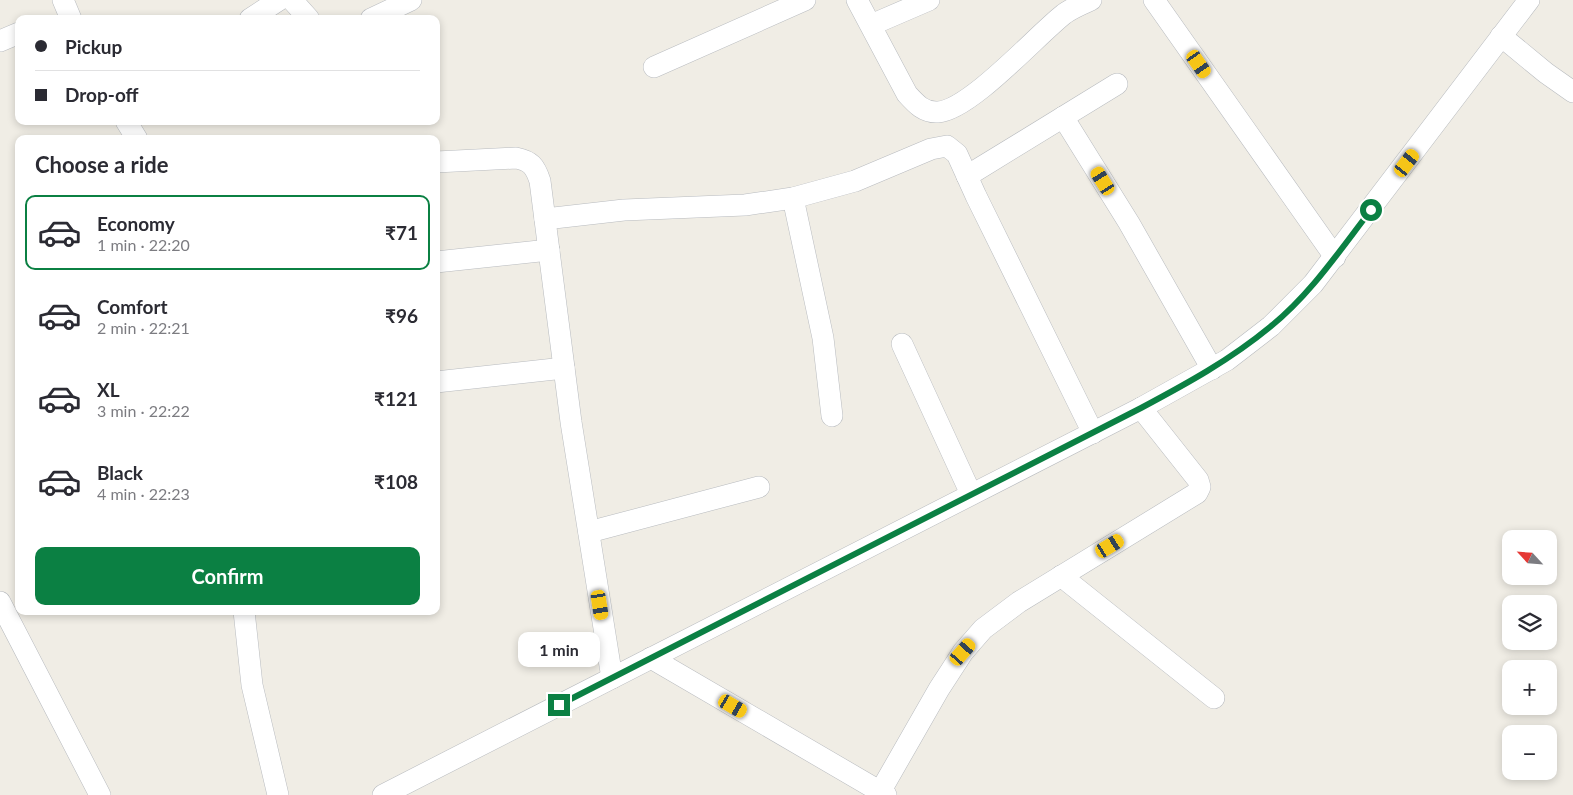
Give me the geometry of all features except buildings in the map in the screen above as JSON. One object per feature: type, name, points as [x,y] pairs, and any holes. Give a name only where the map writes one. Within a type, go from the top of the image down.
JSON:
[{"type":"street","points":[[256,15],[279,0]]},
{"type":"street","points":[[292,0],[305,15]]},
{"type":"street","points":[[379,15],[411,0]]},
{"type":"street","points":[[654,67],[805,0]]},
{"type":"street","points":[[857,0],[907,94],[917,106],[929,111],[940,112],[981,89],[1066,13],[1091,0]]},
{"type":"street","points":[[871,25],[929,0]]},
{"type":"street","points":[[1154,0],[1335,257]]},
{"type":"street","points":[[383,795],[1141,408],[1212,369],[1271,326],[1313,284],[1502,36],[1520,4]]},
{"type":"street","points":[[0,41],[15,35]]},
{"type":"street","points":[[1502,36],[1546,73],[1573,92]]},
{"type":"street","points":[[967,176],[1117,84]]},
{"type":"street","points":[[1063,117],[1128,223],[1212,369]]},
{"type":"street","points":[[545,219],[624,210],[745,205],[793,198],[855,180],[940,146],[947,146],[953,149],[967,176],[1092,433]]},
{"type":"street","points":[[440,162],[516,158],[527,160],[535,167],[540,180],[564,368],[612,678]]},
{"type":"street","points":[[793,198],[823,338],[832,416]]},
{"type":"street","points":[[440,262],[549,250]]},
{"type":"street","points":[[902,344],[971,494]]},
{"type":"street","points":[[440,382],[564,368]]},
{"type":"street","points":[[650,658],[883,793],[939,689],[963,652],[983,629],[1019,602],[1197,493],[1200,488],[1198,480],[1141,408]]},
{"type":"street","points":[[589,532],[759,486]]},
{"type":"street","points":[[1061,576],[1214,698]]},
{"type":"street","points":[[0,602],[100,795]]},
{"type":"street","points":[[244,615],[252,685],[278,795]]},
{"type":"route","points":[[559,705],[1173,392],[1227,360],[1271,326],[1313,284],[1371,210]]}]
